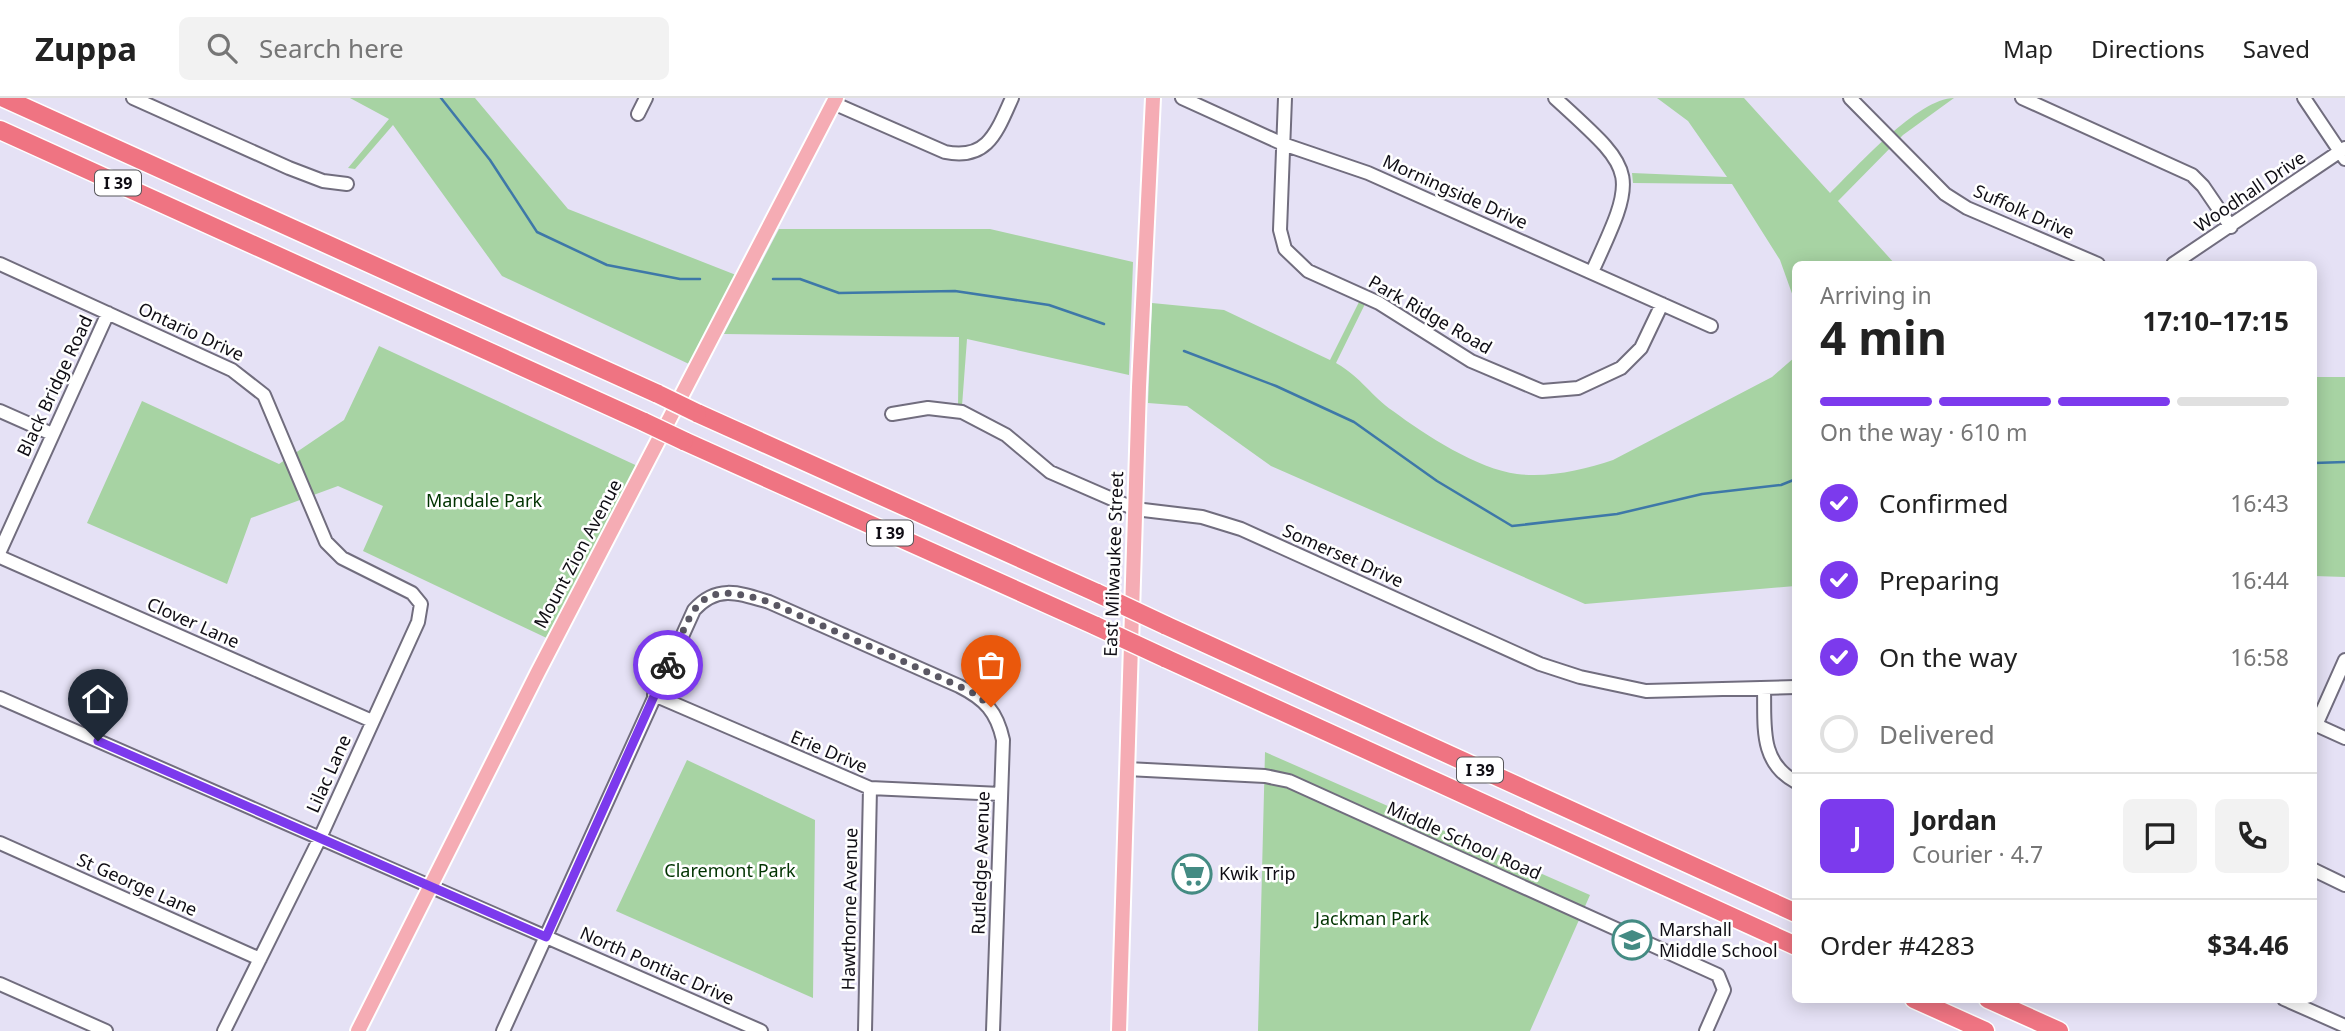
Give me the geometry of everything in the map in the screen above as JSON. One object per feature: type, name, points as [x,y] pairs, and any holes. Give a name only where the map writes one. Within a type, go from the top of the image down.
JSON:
[{"type":"highway","name":"I 39","points":[[4,98],[1792,911]]},
{"type":"highway","name":"I 39","points":[[0,130],[1792,944]]},
{"type":"highway","points":[[1923,1003],[1985,1031]]},
{"type":"highway","points":[[1997,1003],[2059,1031]]},
{"type":"main road","name":"East Milwaukee Street","points":[[1119,1031],[1135,509],[1153,98]]},
{"type":"main road","name":"Mount Zion Avenue","points":[[358,1031],[553,641],[835,100]]},
{"type":"street","points":[[133,98],[323,181],[347,184]]},
{"type":"street","points":[[638,114],[646,98]]},
{"type":"street","points":[[835,100],[945,152],[963,155],[981,149],[993,137],[1012,98]]},
{"type":"street","name":"Morningside Drive","points":[[1182,98],[1283,144],[1368,173],[1712,326]]},
{"type":"street","points":[[1283,144],[1284,98]]},
{"type":"street","points":[[1555,98],[1610,148],[1620,165],[1624,182],[1620,212],[1592,272]]},
{"type":"street","name":"Suffolk Drive","points":[[1850,98],[1945,194],[1967,208],[2091,261]]},
{"type":"street","points":[[2022,98],[2192,175],[2203,186],[2231,227]]},
{"type":"street","points":[[2304,98],[2343,153]]},
{"type":"street","name":"Park Ridge Road","points":[[1283,144],[1280,236],[1290,255],[1308,271],[1379,303],[1471,361],[1542,391],[1578,388],[1621,368],[1641,348],[1662,304]]},
{"type":"street","name":"Woodhall Drive","points":[[2179,261],[2343,153]]},
{"type":"street","name":"Ontario Drive","points":[[0,264],[232,369],[250,381],[264,396],[326,542],[342,558],[412,593],[421,604]]},
{"type":"street","name":"Black Bridge Road","points":[[0,551],[108,313]]},
{"type":"street","name":"Somerset Drive","points":[[892,414],[928,408],[962,412],[1006,435],[1050,472],[1135,509],[1220,521],[1540,664],[1569,674],[1646,691],[1792,687]]},
{"type":"street","points":[[0,411],[52,434]]},
{"type":"street","name":"Clover Lane","points":[[0,557],[372,722]]},
{"type":"street","name":"Rutledge Avenue","points":[[654,695],[694,610],[700,603],[721,591],[737,592],[769,602],[959,686],[985,701],[999,722],[1003,740],[993,1031]]},
{"type":"street","name":"Lilac Lane","points":[[224,1031],[319,840],[418,622],[421,604]]},
{"type":"street","points":[[2317,720],[2345,660]]},
{"type":"street","points":[[1764,689],[1767,749],[1776,768],[1792,779]]},
{"type":"street","points":[[503,1031],[654,695]]},
{"type":"street","name":"Erie Drive","points":[[654,695],[870,788],[1001,794]]},
{"type":"street","name":"North Pontiac Drive","points":[[0,698],[319,840],[761,1031]]},
{"type":"street","points":[[2317,725],[2345,738]]},
{"type":"street","name":"Middle School Road","points":[[1127,769],[1265,776],[1289,781],[1718,975],[1724,990],[1706,1031]]},
{"type":"street","name":"Hawthorne Avenue","points":[[865,1031],[870,788]]},
{"type":"street","name":"St George Lane","points":[[0,843],[260,960]]},
{"type":"street","points":[[2317,871],[2345,885]]},
{"type":"street","points":[[0,984],[79,1025],[106,1031]]},
{"type":"street","points":[[2293,1003],[2345,1026]]},
{"type":"green space","points":[[350,98],[475,98],[568,209],[736,275],[689,364],[502,276],[393,125],[355,169],[348,168],[389,119]]},
{"type":"green space","points":[[1657,98],[1744,98],[1830,193],[1906,121],[1939,101],[1954,98],[1903,135],[1838,201],[1892,261],[1792,261],[1792,294],[1780,260],[1732,184],[1633,183],[1632,173],[1727,177],[1688,121]]},
{"type":"green space","points":[[779,229],[990,229],[1133,262],[1129,375],[967,339],[962,406],[958,405],[959,337],[724,334]]},
{"type":"green space","points":[[1359,302],[1365,304],[1336,363],[1385,405],[1436,440],[1469,458],[1502,471],[1541,475],[1590,467],[1613,460],[1772,377],[1792,360],[1792,586],[1585,604],[1271,466],[1187,406],[1148,403],[1152,303],[1224,310],[1330,360]]},
{"type":"green space","name":"Mandale Park","points":[[379,346],[644,469],[553,641],[363,551],[383,506],[338,486],[251,518],[227,584],[87,523],[142,401],[279,464],[344,420]]},
{"type":"green space","points":[[2317,377],[2345,377],[2345,577],[2317,576]]},
{"type":"green space","name":"Jackman Park","points":[[1265,752],[1590,895],[1530,1031],[1258,1031]]},
{"type":"green space","name":"Claremont Park","points":[[687,760],[815,820],[813,998],[616,911]]},
{"type":"waterway","points":[[441,98],[490,160],[537,232],[607,265],[680,279],[700,279]]},
{"type":"waterway","points":[[773,279],[800,279],[839,293],[955,291],[1049,305],[1104,324]]},
{"type":"waterway","points":[[1184,351],[1276,386],[1354,422],[1437,481],[1512,526],[1617,514],[1702,494],[1781,485],[1792,481]]},
{"type":"waterway","points":[[2317,463],[2345,462]]},
{"type":"way so far","points":[[668,665],[694,610],[700,603],[721,591],[737,592],[769,602],[959,686],[977,695],[991,707]]},
{"type":"place","name":"Kwik Trip","points":[[1192,874]]},
{"type":"place","name":"Marshall Middle School","points":[[1632,940]]},
{"type":"route","points":[[98,741],[319,840],[546,937],[668,665]]}]
